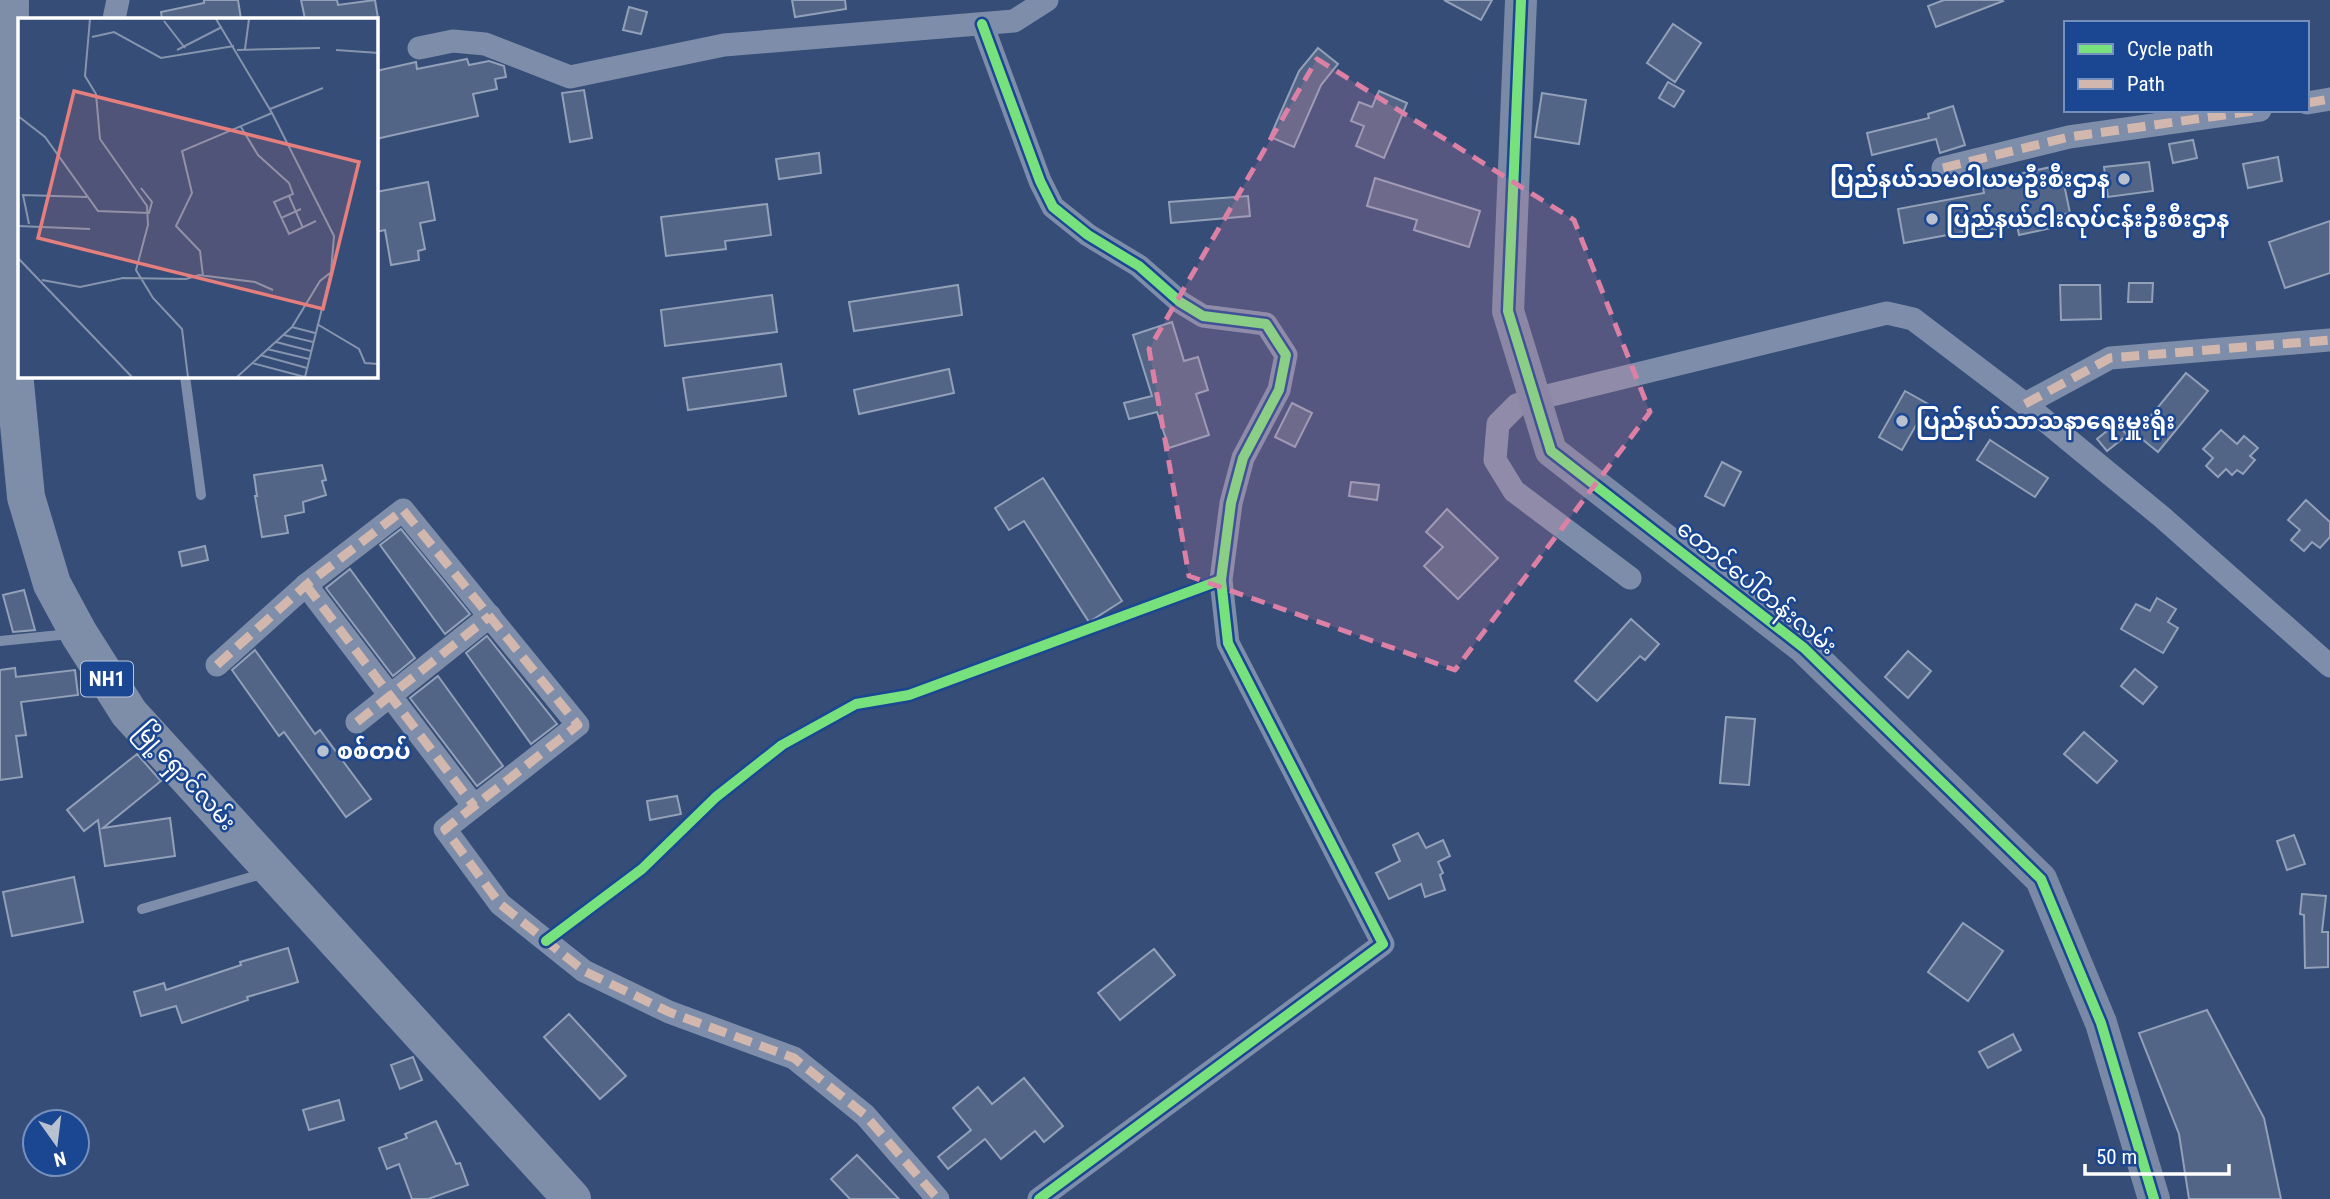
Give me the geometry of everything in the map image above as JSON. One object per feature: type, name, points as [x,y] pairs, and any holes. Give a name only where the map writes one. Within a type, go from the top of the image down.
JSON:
[{"type":"highway","name":"မြို့ရှောင်လမ်း","points":[[10,0],[5,39],[4,231],[11,293],[13,378],[26,497],[52,584],[79,634],[129,713],[572,1199]]},
{"type":"street","points":[[114,18],[118,0]]},
{"type":"street","points":[[419,48],[453,41],[485,44],[570,78],[724,45],[1014,21],[1047,0]]},
{"type":"street","name":"တောင်ပေါ်တန်းလမ်း","points":[[1521,0],[1508,311],[1551,451],[1804,648],[2041,879],[2101,1023],[2154,1199]]},
{"type":"street","points":[[982,24],[1052,207],[1088,235],[1139,266],[1180,302],[1203,316],[1266,324],[1286,355],[1279,390],[1242,458],[1231,503],[1221,580],[1228,643],[1383,944],[1040,1199]]},
{"type":"street","points":[[2309,103],[2330,99]]},
{"type":"street","points":[[1943,168],[2069,137],[2246,112]]},
{"type":"street","points":[[1630,578],[1514,491],[1495,460],[1497,424],[1517,405],[1535,399],[1887,313],[1913,319],[2025,404],[2162,517],[2330,666]]},
{"type":"street","points":[[2025,404],[2110,358],[2330,340]]},
{"type":"street","points":[[217,665],[306,584],[403,510],[578,725],[445,829],[500,904],[584,971],[669,1012],[794,1058],[865,1115],[938,1199]]},
{"type":"street","points":[[306,584],[474,806]]},
{"type":"street","points":[[357,722],[489,617]]},
{"type":"lane","points":[[185,378],[201,495]]},
{"type":"lane","points":[[0,641],[79,634]]},
{"type":"lane","points":[[142,909],[271,871]]},
{"type":"highlighted area","points":[[1317,59],[1574,220],[1650,412],[1455,670],[1189,576],[1149,349]]},
{"type":"building","points":[[204,0],[238,0],[241,18],[162,18],[161,12],[204,3]]},
{"type":"building","points":[[301,0],[337,0],[338,5],[375,0],[378,18],[305,18]]},
{"type":"building","points":[[792,0],[845,0],[846,9],[795,17]]},
{"type":"building","points":[[1444,0],[1492,0],[1481,20]]},
{"type":"building","points":[[1944,0],[2003,1],[1936,27],[1928,6]]},
{"type":"building","points":[[629,7],[647,12],[641,34],[623,30]]},
{"type":"building","points":[[1673,24],[1701,43],[1675,82],[1647,63]]},
{"type":"building","points":[[1318,48],[1338,64],[1321,85],[1294,147],[1270,137],[1299,71]]},
{"type":"building","points":[[467,59],[469,65],[489,61],[504,66],[506,77],[495,79],[497,89],[473,94],[478,116],[378,139],[378,71],[416,62],[417,69]]},
{"type":"building","points":[[1668,82],[1684,91],[1674,107],[1659,98]]},
{"type":"building","points":[[584,90],[592,138],[570,142],[562,93]]},
{"type":"building","points":[[1379,91],[1407,103],[1384,158],[1356,146],[1364,126],[1351,121],[1359,102],[1372,107]]},
{"type":"building","points":[[1542,93],[1586,100],[1579,144],[1535,137]]},
{"type":"building","points":[[1953,106],[1965,145],[1940,153],[1936,139],[1872,155],[1867,133],[1929,118],[1928,114]]},
{"type":"building","points":[[2193,140],[2197,158],[2173,163],[2169,144]]},
{"type":"building","points":[[819,153],[821,173],[779,179],[776,159]]},
{"type":"building","points":[[2278,157],[2282,181],[2248,188],[2243,164]]},
{"type":"building","points":[[2149,162],[2153,191],[2108,197],[2104,167]]},
{"type":"building","points":[[2060,165],[2070,213],[2049,218],[2051,228],[2019,235],[2017,225],[1992,230],[1991,227],[1904,243],[1898,209],[1984,193],[1982,182]]},
{"type":"building","points":[[1375,178],[1480,211],[1469,247],[1414,230],[1417,220],[1367,206]]},
{"type":"building","points":[[428,182],[435,220],[420,223],[425,249],[418,251],[419,260],[391,265],[385,230],[378,232],[378,192]]},
{"type":"building","points":[[1248,196],[1250,216],[1171,223],[1169,202]]},
{"type":"building","points":[[767,204],[771,235],[725,241],[726,249],[666,256],[661,217]]},
{"type":"building","points":[[2330,221],[2330,273],[2285,288],[2269,242]]},
{"type":"building","points":[[2129,283],[2153,283],[2152,302],[2128,302]]},
{"type":"building","points":[[958,285],[962,315],[854,331],[849,302]]},
{"type":"building","points":[[2060,285],[2100,285],[2101,319],[2061,320]]},
{"type":"building","points":[[772,295],[777,332],[665,346],[661,310]]},
{"type":"building","points":[[1172,322],[1184,361],[1198,357],[1208,390],[1196,394],[1209,435],[1169,448],[1157,412],[1129,419],[1124,403],[1152,396],[1133,335]]},
{"type":"building","points":[[781,364],[786,396],[688,410],[683,378]]},
{"type":"building","points":[[949,369],[954,393],[859,414],[854,390]]},
{"type":"building","points":[[2186,373],[2208,391],[2158,452],[2136,434]]},
{"type":"building","points":[[1905,391],[1928,404],[1902,450],[1879,437]]},
{"type":"building","points":[[1292,403],[1312,413],[1295,447],[1275,437]]},
{"type":"building","points":[[2117,423],[2127,435],[2107,451],[2097,439]]},
{"type":"building","points":[[2221,430],[2237,444],[2244,436],[2258,448],[2250,456],[2255,460],[2243,474],[2237,470],[2232,475],[2226,469],[2218,477],[2206,466],[2213,458],[2203,449]]},
{"type":"building","points":[[1990,440],[2048,478],[2035,497],[1977,460]]},
{"type":"building","points":[[1722,462],[1741,472],[1724,506],[1705,496]]},
{"type":"building","points":[[322,465],[326,480],[322,481],[326,495],[303,502],[304,512],[285,516],[288,533],[262,537],[254,475]]},
{"type":"building","points":[[1043,478],[1122,601],[1089,622],[1024,521],[1009,530],[995,508]]},
{"type":"building","points":[[1351,482],[1379,485],[1377,500],[1349,496]]},
{"type":"building","points":[[2306,500],[2330,522],[2330,537],[2320,548],[2312,542],[2304,551],[2291,540],[2300,530],[2288,520]]},
{"type":"building","points":[[1447,509],[1498,558],[1458,599],[1424,566],[1443,547],[1426,532]]},
{"type":"building","points":[[401,529],[470,614],[445,634],[380,545]]},
{"type":"building","points":[[205,546],[208,560],[182,566],[179,552]]},
{"type":"building","points":[[350,569],[415,658],[393,676],[326,588]]},
{"type":"building","points":[[24,590],[35,630],[13,632],[3,595]]},
{"type":"building","points":[[2157,598],[2176,609],[2168,622],[2178,628],[2163,653],[2121,629],[2136,604],[2150,611]]},
{"type":"building","points":[[1631,619],[1659,644],[1645,660],[1640,656],[1597,701],[1575,681]]},
{"type":"building","points":[[487,636],[557,724],[531,744],[466,653]]},
{"type":"building","points":[[255,650],[315,734],[320,730],[371,799],[346,817],[284,732],[279,736],[232,670]]},
{"type":"building","points":[[1908,651],[1931,671],[1908,698],[1885,677]]},
{"type":"building","points":[[15,668],[16,677],[75,670],[78,695],[21,702],[26,735],[16,736],[22,777],[0,780],[0,670]]},
{"type":"building","points":[[2135,669],[2157,687],[2143,704],[2121,686]]},
{"type":"building","points":[[438,676],[503,766],[477,786],[410,698]]},
{"type":"building","points":[[1726,717],[1755,719],[1749,785],[1720,783]]},
{"type":"building","points":[[2084,732],[2117,761],[2097,783],[2064,754]]},
{"type":"building","points":[[137,754],[161,781],[103,828],[170,818],[175,856],[105,866],[98,820],[84,831],[67,810]]},
{"type":"building","points":[[677,796],[681,814],[650,820],[647,801]]},
{"type":"building","points":[[1418,833],[1426,848],[1443,840],[1450,856],[1438,862],[1443,873],[1440,875],[1445,890],[1425,897],[1421,884],[1389,899],[1376,873],[1400,861],[1393,845]]},
{"type":"building","points":[[2294,835],[2305,864],[2287,870],[2277,841]]},
{"type":"building","points":[[74,877],[83,922],[12,936],[3,892]]},
{"type":"building","points":[[2302,894],[2326,896],[2322,932],[2328,932],[2328,967],[2305,968],[2304,915],[2300,914]]},
{"type":"building","points":[[1963,923],[2003,951],[1968,1001],[1928,972]]},
{"type":"building","points":[[288,948],[298,982],[247,997],[248,1000],[182,1023],[176,1006],[141,1016],[134,992],[164,983],[166,990],[241,965],[240,962]]},
{"type":"building","points":[[1154,949],[1175,975],[1120,1020],[1098,993]]},
{"type":"building","points":[[2207,1010],[2264,1118],[2281,1199],[2189,1199],[2179,1134],[2139,1033]]},
{"type":"building","points":[[569,1014],[626,1076],[600,1099],[544,1037]]},
{"type":"building","points":[[2013,1034],[2021,1050],[1988,1068],[1979,1052]]},
{"type":"building","points":[[413,1057],[422,1080],[400,1089],[391,1065]]},
{"type":"building","points":[[1024,1078],[1063,1126],[1044,1142],[1035,1131],[1001,1159],[985,1139],[948,1169],[938,1157],[971,1130],[953,1108],[978,1087],[992,1104]]},
{"type":"building","points":[[339,1100],[344,1120],[309,1130],[303,1110]]},
{"type":"building","points":[[436,1121],[456,1164],[460,1163],[468,1185],[428,1199],[412,1199],[399,1164],[387,1169],[379,1148],[407,1138],[405,1134]]},
{"type":"building","points":[[857,1155],[899,1199],[850,1199],[831,1179]]},
{"type":"marked path","points":[[2309,103],[2330,99]]},
{"type":"marked path","points":[[1943,168],[2069,137],[2246,112]]},
{"type":"marked path","points":[[2025,404],[2110,358],[2330,340]]},
{"type":"marked path","points":[[217,665],[306,585],[403,510],[578,725],[445,829],[500,904],[584,971],[669,1012],[794,1058],[865,1115],[938,1199]]},
{"type":"marked path","points":[[306,585],[474,806]]},
{"type":"marked path","points":[[357,722],[490,616]]},
{"type":"cycle path","points":[[1521,0],[1508,311],[1551,451],[1804,648],[2041,879],[2101,1023],[2154,1199]]},
{"type":"cycle path","points":[[982,24],[1040,181],[1053,207],[1088,235],[1139,266],[1180,302],[1203,316],[1266,324],[1286,355],[1279,390],[1243,458],[1231,503],[1221,580],[1228,643],[1383,944],[1039,1199]]},
{"type":"cycle path","points":[[546,941],[642,869],[716,797],[782,745],[856,704],[909,695],[1221,580]]},
{"type":"place","name":"ပြည်နယ်သမဝါယမဦးစီးဌာန","points":[[2124,179]]},
{"type":"place","name":"ပြည်နယ်ငါးလုပ်ငန်းဦးစီးဌာန","points":[[1932,219]]},
{"type":"place","name":"ပြည်နယ်သာသနာရေးမှူးရုံး","points":[[1902,421]]},
{"type":"place","name":"စစ်တပ်","points":[[323,751]]}]
